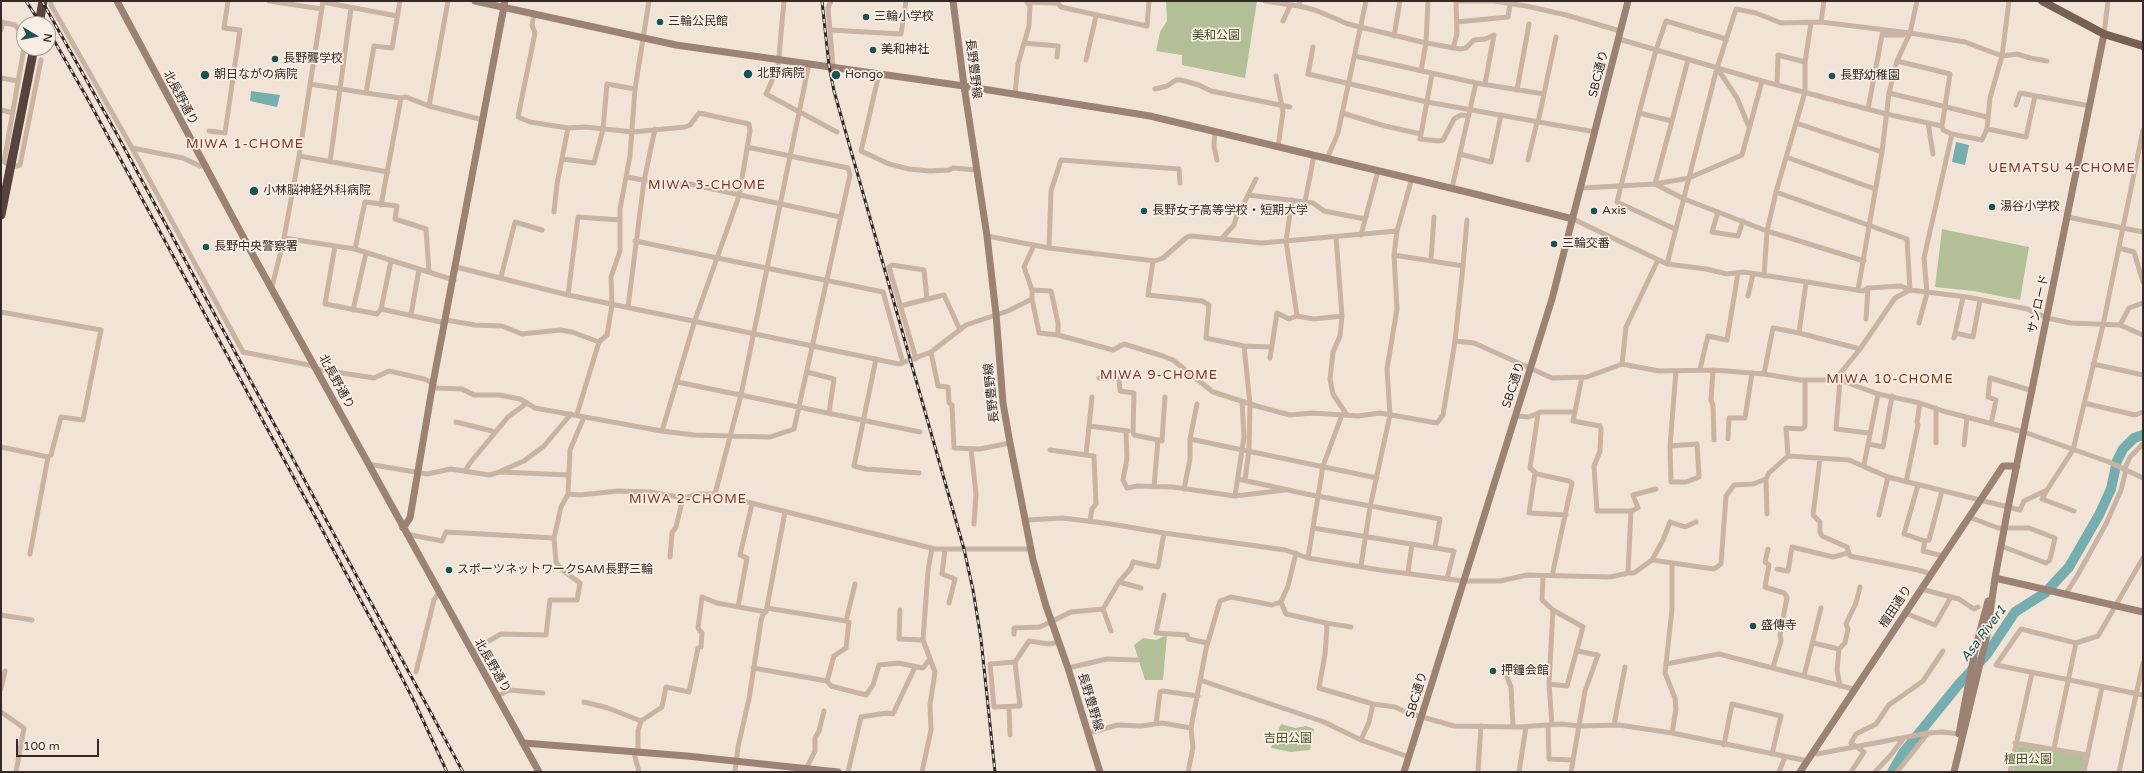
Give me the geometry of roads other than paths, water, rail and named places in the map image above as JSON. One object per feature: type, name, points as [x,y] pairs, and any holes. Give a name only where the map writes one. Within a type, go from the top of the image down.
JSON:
[{"type":"highway","points":[[40,16],[43,1]]},
{"type":"highway","points":[[1,215],[12,167],[33,56]]},
{"type":"main road","points":[[2042,1],[2051,3],[2104,34],[2143,46]]},
{"type":"street","points":[[52,1],[51,5],[132,148],[243,352],[315,368],[374,378],[389,371],[424,379],[433,383],[436,388],[462,389],[474,396],[499,395],[520,399],[535,408],[577,414],[584,417],[662,431],[694,435],[770,437],[794,429],[800,408],[812,346],[850,175],[848,168],[747,147]]},
{"type":"street","name":"北長野通り","points":[[117,1],[204,165],[315,368],[539,772]]},
{"type":"street","points":[[209,130],[225,133],[240,30],[224,28],[228,1]]},
{"type":"street","points":[[269,1],[322,8]]},
{"type":"street","points":[[366,94],[374,46],[392,48],[400,1]]},
{"type":"street","points":[[429,106],[448,1]]},
{"type":"street","points":[[475,1],[505,4],[534,14],[676,45],[964,86],[1150,116],[1412,178],[1573,219],[1667,264],[1706,269],[1727,274],[1738,273],[1780,277],[1806,283],[1863,291],[1868,288],[1901,286],[1910,290],[1963,297],[2027,309],[2047,318],[2071,323],[2120,325],[2143,335]]},
{"type":"street","points":[[577,414],[599,342],[607,335],[612,305],[611,277],[620,251],[619,220],[633,132],[634,89],[649,1]]},
{"type":"street","points":[[784,1],[779,59],[774,79],[766,94],[837,132]]},
{"type":"street","points":[[831,1],[828,8],[833,67]]},
{"type":"street","points":[[830,30],[901,34],[906,1]]},
{"type":"street","name":"長野豊野線","points":[[953,1],[986,236],[996,314],[1003,403],[1010,443],[1032,550],[1052,623],[1068,668],[1100,772]]},
{"type":"street","points":[[1015,94],[1018,64],[1030,26],[1030,6],[1027,2],[1058,2],[1061,7],[1096,16],[1148,26],[1149,1]]},
{"type":"street","points":[[1265,1],[1290,6],[1300,4],[1361,28],[1453,48],[1466,48],[1474,40],[1485,39],[1494,35],[1485,84]]},
{"type":"street","points":[[1327,159],[1338,133],[1366,1]]},
{"type":"street","points":[[1394,36],[1400,1]]},
{"type":"street","points":[[1420,71],[1426,43],[1428,1]]},
{"type":"street","points":[[1453,48],[1457,34],[1456,2],[1494,1],[1566,15],[1656,50],[1688,60],[1886,114],[1942,126]]},
{"type":"street","name":"SBC通り","points":[[1404,772],[1552,299],[1582,188],[1628,1]]},
{"type":"street","points":[[1821,22],[1824,1]]},
{"type":"street","points":[[1858,290],[1882,152],[1889,93],[1897,61],[1909,34],[1916,1]]},
{"type":"street","points":[[1897,61],[1950,74],[1944,107],[1943,130],[1952,134],[1982,140],[1987,129],[1990,98],[2002,56],[2009,1]]},
{"type":"street","points":[[2104,34],[2108,1]]},
{"type":"street","points":[[272,287],[284,238],[299,156],[323,2],[397,16]]},
{"type":"street","points":[[505,4],[454,280],[433,383],[410,518],[405,531],[442,541],[446,532],[554,538]]},
{"type":"street","points":[[1457,22],[1508,17],[1510,4]]},
{"type":"street","points":[[1283,22],[1290,6]]},
{"type":"street","points":[[330,162],[351,8]]},
{"type":"street","points":[[1667,264],[1717,68],[1736,9],[1756,13],[1781,23],[1821,22],[1883,32],[1965,42],[2002,56],[2017,54],[2047,61]]},
{"type":"street","points":[[534,14],[532,25],[535,33],[518,117],[530,122],[568,128],[585,127],[633,132],[655,128],[690,126],[699,113],[749,124],[750,131],[739,196],[695,320],[662,431]]},
{"type":"street","points":[[1086,60],[1096,16]]},
{"type":"street","points":[[1675,229],[1617,202],[1639,112],[1656,50],[1666,21],[1726,39]]},
{"type":"street","points":[[1,30],[2,22],[16,26]]},
{"type":"street","points":[[1764,276],[1767,231],[1776,192],[1804,92],[1805,62],[1811,22]]},
{"type":"street","points":[[1516,90],[1529,24]]},
{"type":"street","points":[[1868,109],[1883,32]]},
{"type":"street","name":"サンロード","points":[[1961,735],[1978,677],[1987,635],[1995,578],[2008,508],[2104,34]]},
{"type":"street","points":[[1528,160],[1556,37]]},
{"type":"street","points":[[1024,43],[1058,46],[1057,57]]},
{"type":"street","points":[[1313,47],[1308,74],[1428,102],[1595,132]]},
{"type":"street","points":[[1777,85],[1778,55],[1805,62]]},
{"type":"street","points":[[23,56],[4,162],[12,167],[20,165],[40,60]]},
{"type":"street","points":[[1355,56],[1476,83],[1544,94]]},
{"type":"street","points":[[1655,184],[1688,60]]},
{"type":"street","points":[[715,494],[732,435],[741,395],[809,64]]},
{"type":"street","points":[[1717,68],[1737,98],[1750,127]]},
{"type":"street","points":[[879,74],[861,151],[889,164],[909,169],[930,172],[949,170],[952,168],[977,170]]},
{"type":"street","points":[[1432,74],[1420,139],[1439,141],[1444,140],[1454,119],[1461,115],[1469,116]]},
{"type":"street","points":[[1276,76],[1283,112],[1278,147]]},
{"type":"street","points":[[1,78],[18,81]]},
{"type":"street","points":[[1155,89],[1167,86],[1176,80],[1181,80],[1199,85],[1211,92],[1290,107]]},
{"type":"street","points":[[1582,188],[1655,184],[1689,178],[1742,155],[1762,81]]},
{"type":"street","points":[[1452,188],[1476,83]]},
{"type":"street","points":[[310,84],[366,94],[401,98],[406,97],[429,106],[483,120]]},
{"type":"street","points":[[562,158],[594,163],[604,129],[607,84],[634,89]]},
{"type":"street","points":[[1889,93],[1988,116]]},
{"type":"street","points":[[2016,105],[2020,93],[2090,106]]},
{"type":"street","points":[[1987,129],[2026,137],[2035,96]]},
{"type":"street","points":[[381,205],[401,98]]},
{"type":"street","points":[[1,110],[13,113]]},
{"type":"street","points":[[1639,112],[1672,121]]},
{"type":"street","points":[[1342,113],[1421,134]]},
{"type":"street","points":[[1460,154],[1491,162],[1501,115]]},
{"type":"street","points":[[1796,123],[1882,152]]},
{"type":"street","points":[[1928,123],[1932,154]]},
{"type":"street","points":[[554,212],[568,128]]},
{"type":"street","points":[[628,308],[644,181],[655,128]]},
{"type":"street","points":[[2074,511],[2042,499],[2072,450],[2103,325],[2143,130]]},
{"type":"street","points":[[1215,131],[1214,146],[1217,160]]},
{"type":"street","points":[[1919,323],[1927,293],[1924,258],[1952,134]]},
{"type":"street","points":[[132,148],[183,158],[200,166],[204,165]]},
{"type":"street","points":[[1305,202],[1314,155]]},
{"type":"street","points":[[299,156],[388,172]]},
{"type":"street","points":[[1786,157],[1875,189]]},
{"type":"street","points":[[1049,248],[1051,191],[1061,160],[1180,169],[1180,183]]},
{"type":"street","points":[[1361,235],[1378,170]]},
{"type":"street","points":[[627,177],[663,184],[690,184],[840,217]]},
{"type":"street","points":[[1361,566],[1370,507],[1390,415],[1387,369],[1397,309],[1394,255],[1397,231],[1412,178]]},
{"type":"street","points":[[1221,239],[1234,225],[1238,211],[1256,179]]},
{"type":"street","points":[[1655,184],[1684,199],[1767,231],[1864,261]]},
{"type":"street","points":[[1776,192],[1907,239],[1910,290]]},
{"type":"street","points":[[1248,195],[1313,203],[1324,211],[1365,219]]},
{"type":"street","points":[[1292,200],[1286,241],[1297,316]]},
{"type":"street","points":[[355,249],[365,202],[397,206],[395,219],[426,229],[429,272]]},
{"type":"street","points":[[1718,212],[1712,232],[1738,236],[1743,221]]},
{"type":"street","points":[[568,295],[578,217],[619,220]]},
{"type":"street","points":[[1431,260],[1434,217]]},
{"type":"street","points":[[2067,217],[2143,232]]},
{"type":"street","points":[[1034,245],[1024,267],[1032,290],[1032,299],[1039,333],[1058,335],[1113,350],[1124,344],[1163,356],[1173,360],[1213,392],[1290,415],[1312,413],[1344,415],[1380,413],[1437,423],[1444,416],[1455,341],[1467,220]]},
{"type":"street","points":[[501,278],[515,222],[542,230]]},
{"type":"street","points":[[986,236],[1049,248],[1153,261],[1163,258],[1187,237],[1262,243],[1397,231]]},
{"type":"street","points":[[1336,237],[1342,316],[1340,336],[1333,352],[1330,379],[1332,394],[1344,415]]},
{"type":"street","points":[[284,238],[355,249],[454,280]]},
{"type":"street","points":[[636,241],[883,292],[903,363]]},
{"type":"street","points":[[335,246],[325,304],[378,314],[381,309],[391,261]]},
{"type":"street","points":[[2118,248],[2134,252],[2143,282]]},
{"type":"street","points":[[353,310],[366,253]]},
{"type":"street","points":[[1394,255],[1463,266]]},
{"type":"street","points":[[1622,364],[1626,327],[1658,260]]},
{"type":"street","points":[[1153,261],[1148,295],[1202,301],[1209,305],[1206,338],[1244,346],[1270,347]]},
{"type":"street","points":[[916,359],[889,267],[892,265],[924,270],[927,299]]},
{"type":"street","points":[[456,267],[612,305],[695,320],[812,346],[903,363],[931,352],[966,325],[1008,311],[1032,299]]},
{"type":"street","points":[[411,315],[419,269]]},
{"type":"street","points":[[1700,369],[1708,336],[1727,340],[1738,273]]},
{"type":"street","points":[[1748,296],[1753,274]]},
{"type":"street","points":[[1799,333],[1806,283]]},
{"type":"street","points":[[1866,319],[1868,288]]},
{"type":"street","points":[[1032,290],[1051,291],[1058,323],[1058,335]]},
{"type":"street","points":[[1869,433],[1836,429],[1838,380],[1895,298],[1910,290]]},
{"type":"street","points":[[900,306],[944,295],[960,330]]},
{"type":"street","points":[[1963,297],[1954,336],[1973,337],[1980,300]]},
{"type":"street","points":[[2120,325],[2129,308],[2143,303]]},
{"type":"street","points":[[381,309],[446,322],[502,326],[522,334],[560,330],[572,332],[599,342]]},
{"type":"street","points":[[1,312],[101,330],[83,420],[61,417],[51,456],[48,457],[30,554]]},
{"type":"street","points":[[1270,358],[1272,350],[1270,347],[1277,312],[1289,319],[1297,316],[1314,319],[1342,316]]},
{"type":"street","points":[[1764,374],[1773,328],[1799,333],[1860,349]]},
{"type":"street","points":[[1455,341],[1474,343],[1552,378],[1587,378],[1622,364],[1659,371],[1700,369],[1764,374],[1805,380],[1838,380],[1878,394],[1920,403],[1967,418],[2024,432],[2109,462],[2143,478]]},
{"type":"street","points":[[1244,346],[1250,404],[1249,450],[1245,480]]},
{"type":"street","points":[[931,352],[938,386],[948,387],[949,403],[952,405],[954,448],[980,449],[1010,443]]},
{"type":"street","points":[[876,359],[854,466],[866,469],[919,473]]},
{"type":"street","points":[[2093,364],[2143,375]]},
{"type":"street","points":[[1713,370],[1711,400],[1713,404],[1714,440]]},
{"type":"street","points":[[1670,446],[1697,444],[1700,477],[1686,482],[1672,482],[1670,446],[1676,371]]},
{"type":"street","points":[[807,372],[834,379],[829,413]]},
{"type":"street","points":[[1728,440],[1729,418],[1745,418],[1752,373]]},
{"type":"street","points":[[1098,378],[1119,378],[1120,391],[1134,393],[1133,432]]},
{"type":"street","points":[[1582,378],[1573,421],[1600,426],[1601,429],[1600,451],[1594,466],[1597,511],[1631,512],[1638,508],[1633,495],[1656,488]]},
{"type":"street","points":[[1991,424],[1996,400],[1988,397],[1990,378],[2033,390]]},
{"type":"street","points":[[1788,456],[1786,428],[1802,429],[1805,426],[1805,380]]},
{"type":"street","points":[[677,382],[920,432]]},
{"type":"street","points":[[1864,465],[1869,433],[1878,394]]},
{"type":"street","points":[[1868,444],[1883,447],[1892,396]]},
{"type":"street","points":[[1086,455],[1092,397]]},
{"type":"street","points":[[1089,426],[1133,432],[1134,435],[1162,441],[1165,397]]},
{"type":"street","points":[[1235,496],[1242,449],[1242,401]]},
{"type":"street","points":[[466,471],[470,463],[508,417],[527,403]]},
{"type":"street","points":[[1906,482],[1918,425],[1916,422],[1920,403]]},
{"type":"street","points":[[2084,403],[2135,415],[2143,412]]},
{"type":"street","points":[[1184,489],[1190,459],[1190,438],[1197,404]]},
{"type":"street","points":[[1936,408],[1936,442]]},
{"type":"street","points":[[1515,416],[1529,418],[1548,412],[1575,412]]},
{"type":"street","points":[[368,464],[427,474],[451,469],[489,475],[500,472],[524,461],[544,446],[571,414]]},
{"type":"street","points":[[1538,414],[1530,468],[1535,473],[1572,483],[1552,576]]},
{"type":"street","points":[[1308,558],[1323,466],[1344,415]]},
{"type":"street","points":[[471,651],[501,634],[546,635],[550,600],[577,600],[580,583],[561,569],[556,562],[554,538],[561,507],[568,494],[570,450],[584,417]]},
{"type":"street","points":[[1964,445],[1967,418]]},
{"type":"street","points":[[456,422],[496,432]]},
{"type":"street","points":[[1126,431],[1127,458],[1124,480],[1127,488],[1154,487],[1184,489],[1235,496],[1286,490]]},
{"type":"street","points":[[1190,438],[1377,478]]},
{"type":"street","points":[[1154,487],[1158,440]]},
{"type":"street","points":[[2063,594],[2077,576],[2106,524],[2121,490],[2124,470],[2130,457],[2143,444]]},
{"type":"street","points":[[1,447],[48,457]]},
{"type":"street","points":[[971,449],[976,494],[974,524]]},
{"type":"street","points":[[1050,450],[1094,456],[1096,504],[1092,509],[1090,521]]},
{"type":"street","points":[[1767,514],[1766,479],[1769,473],[1788,456],[1849,460],[1864,465],[1888,477],[1979,501],[2020,510],[2024,501],[2047,490]]},
{"type":"street","points":[[1820,459],[1813,515],[1820,522],[1820,534],[1847,547],[1850,556],[1931,574]]},
{"type":"street","name":"檀田通り","points":[[1800,772],[2003,466],[2017,466]]},
{"type":"street","points":[[500,472],[568,475]]},
{"type":"street","points":[[1535,473],[1529,513],[1566,515]]},
{"type":"street","points":[[1879,516],[1888,477]]},
{"type":"street","points":[[1238,479],[1370,507],[1440,519],[1435,548]]},
{"type":"street","points":[[1652,560],[1714,569],[1721,564],[1726,496],[1734,485],[1753,484],[1766,479]]},
{"type":"street","points":[[1918,485],[1904,534],[1925,541]]},
{"type":"street","points":[[568,494],[580,495],[618,491],[650,492],[683,498],[699,494],[715,494],[932,548],[945,550],[1032,550]]},
{"type":"street","points":[[1942,491],[1929,540],[1925,541],[1923,551],[1943,556]]},
{"type":"street","points":[[670,558],[672,533],[676,527],[683,498]]},
{"type":"street","points":[[738,607],[747,558],[740,555],[752,504]]},
{"type":"street","points":[[735,772],[738,763],[738,747],[749,699],[761,621],[763,614],[767,610],[785,512]]},
{"type":"street","points":[[1628,573],[1631,512]]},
{"type":"street","points":[[1969,517],[2004,529],[2029,528],[2055,538],[2050,560],[2046,563],[2001,546]]},
{"type":"street","points":[[1026,520],[1063,518],[1090,521],[1285,550],[1308,558],[1464,581],[1500,581],[1527,575],[1610,577],[1634,573],[1652,560],[1663,540],[1670,522],[1685,526],[1696,522]]},
{"type":"street","points":[[1313,528],[1454,551],[1447,579]]},
{"type":"street","points":[[1103,609],[1119,582],[1131,568],[1132,562],[1158,567],[1164,533]]},
{"type":"street","points":[[1408,572],[1412,544]]},
{"type":"street","points":[[1777,569],[1788,570],[1792,547],[1832,557],[1848,553]]},
{"type":"street","points":[[922,772],[931,730],[930,705],[935,672],[923,640],[928,571],[932,548]]},
{"type":"street","points":[[945,550],[942,574],[955,579],[949,603]]},
{"type":"street","points":[[1768,550],[1765,562],[1769,565],[1764,587],[1784,593],[1787,597],[1780,635],[1781,641],[1773,667]]},
{"type":"street","points":[[1296,553],[1288,586],[1281,602],[1286,614],[1326,624],[1350,627]]},
{"type":"street","points":[[2143,558],[2098,636],[2076,643],[2021,629],[1996,665],[2143,695]]},
{"type":"street","points":[[1672,563],[1672,609],[1666,664],[1666,677],[1675,698],[1676,709],[1672,733]]},
{"type":"street","points":[[1543,576],[1542,600],[1553,610],[1583,627],[1567,686],[1549,684]]},
{"type":"street","points":[[1995,578],[2143,612]]},
{"type":"street","name":"サンロード","points":[[1961,735],[1967,690],[1975,650],[1995,578]]},
{"type":"street","points":[[1119,582],[1141,588]]},
{"type":"street","points":[[846,621],[855,584]]},
{"type":"street","points":[[1840,686],[1837,670],[1839,650],[1845,643],[1848,629],[1846,624],[1856,603],[1860,587]]},
{"type":"street","points":[[1921,589],[1959,599],[1974,609],[1978,606]]},
{"type":"street","points":[[416,672],[434,600],[439,592]]},
{"type":"street","points":[[1164,595],[1156,633],[1187,635],[1188,639],[1208,643]]},
{"type":"street","points":[[639,772],[636,753],[638,731],[641,720],[662,707],[666,687],[688,692],[698,648],[701,647],[702,632],[698,628],[702,597],[738,607],[849,622],[846,648],[834,656],[827,681]]},
{"type":"street","points":[[1188,772],[1193,748],[1191,728],[1208,643],[1220,601],[1224,598],[1231,597],[1272,605],[1281,602]]},
{"type":"street","points":[[1905,613],[1935,625],[1952,597]]},
{"type":"street","points":[[1804,676],[1821,608]]},
{"type":"street","points":[[1014,634],[1014,628],[1040,628],[1071,612],[1103,609]]},
{"type":"street","points":[[1103,609],[1111,631]]},
{"type":"street","points":[[900,610],[899,639],[923,640]]},
{"type":"street","points":[[1553,610],[1549,684],[1549,759],[1573,760]]},
{"type":"street","points":[[1,615],[32,620]]},
{"type":"street","points":[[1326,624],[1325,654],[1319,688],[1373,704],[1395,707],[1421,717],[1454,726],[1526,727],[1550,725],[1614,725],[1672,733],[1808,761]]},
{"type":"street","points":[[1015,662],[990,664],[994,708],[1020,706],[1015,662],[1029,641],[1049,644],[1059,642]]},
{"type":"street","points":[[1813,643],[1839,650]]},
{"type":"street","points":[[2054,748],[2076,643]]},
{"type":"street","points":[[1570,772],[1584,691],[1598,655],[1577,651]]},
{"type":"street","points":[[1851,772],[1864,752],[1851,743],[1856,734],[1876,724],[1889,705],[1923,681],[1943,651]]},
{"type":"street","points":[[1666,664],[1719,654],[1773,667],[1853,690]]},
{"type":"street","points":[[1068,668],[1107,659],[1137,660]]},
{"type":"street","points":[[753,668],[827,681],[831,686],[866,695],[873,685],[879,665],[898,664],[923,668],[930,660]]},
{"type":"street","points":[[2119,772],[2143,663]]},
{"type":"street","points":[[848,772],[861,717],[887,712],[893,714],[915,667]]},
{"type":"street","points":[[1614,725],[1625,667]]},
{"type":"street","points":[[1,689],[5,671]]},
{"type":"street","points":[[2010,772],[2015,743],[2032,673]]},
{"type":"street","points":[[1506,674],[1512,687],[1513,727]]},
{"type":"street","points":[[1200,680],[1324,722],[1361,740],[1409,757]]},
{"type":"street","points":[[2084,772],[2102,687]]},
{"type":"street","points":[[498,696],[509,690],[543,693]]},
{"type":"street","points":[[1156,724],[1160,692],[1163,691],[1198,696]]},
{"type":"street","points":[[584,702],[608,708],[641,720]]},
{"type":"street","points":[[1361,740],[1369,722],[1373,704]]},
{"type":"street","points":[[1724,744],[1732,704],[1780,716],[1772,754]]},
{"type":"street","points":[[1008,707],[1010,735]]},
{"type":"street","points":[[806,770],[815,751],[815,738],[819,731],[824,711]]},
{"type":"street","points":[[1,712],[24,728],[16,772]]},
{"type":"street","points":[[1088,733],[1118,725],[1141,726],[1162,722],[1191,728]]},
{"type":"street","points":[[1478,772],[1481,726]]},
{"type":"street","points":[[1519,772],[1526,727]]},
{"type":"street","points":[[1814,752],[1817,754],[1906,737],[1943,732],[1961,735],[1955,771]]},
{"type":"street","points":[[1897,772],[1926,734]]},
{"type":"street","points":[[1875,772],[1906,737]]},
{"type":"street","points":[[524,743],[703,758],[738,763],[838,772]]},
{"type":"street","points":[[2015,743],[2054,748],[2088,755]]},
{"type":"street","points":[[1779,772],[1785,757]]},
{"type":"water","points":[[251,91],[280,95],[277,107],[250,101]]},
{"type":"water","points":[[1956,142],[1969,145],[1965,165],[1952,162]]},
{"type":"waterway","name":"Asa River1","points":[[1892,772],[1903,753],[1959,684],[1987,654],[2015,612],[2045,593],[2069,567],[2099,515],[2111,489],[2117,461],[2123,449],[2134,438],[2143,435]]},
{"type":"railway","points":[[26,1],[36,16]]},
{"type":"railway","points":[[42,1],[114,129],[463,772]]},
{"type":"railway","points":[[822,1],[829,66],[834,91],[964,549],[973,590],[981,639],[995,772]]},
{"type":"railway","points":[[56,44],[86,96],[385,645],[415,703],[447,772]]},
{"type":"place","name":"三輪小学校","points":[[866,17]]},
{"type":"place","name":"三輪公民館","points":[[660,22]]},
{"type":"place","name":"美和神社","points":[[873,50]]},
{"type":"place","name":"長野聾学校","points":[[275,59]]},
{"type":"place","name":"北野病院","points":[[748,74]]},
{"type":"place","name":"朝日ながの病院","points":[[205,75]]},
{"type":"place","name":"Hongo","points":[[836,75]]},
{"type":"place","name":"長野幼稚園","points":[[1832,76]]},
{"type":"place","name":"小林脳神経外科病院","points":[[254,191]]},
{"type":"place","name":"湯谷小学校","points":[[1992,207]]},
{"type":"place","name":"長野女子高等学校・短期大学","points":[[1144,211]]},
{"type":"place","name":"Axis","points":[[1594,211]]},
{"type":"place","name":"三輪交番","points":[[1554,244]]},
{"type":"place","name":"長野中央警察署","points":[[206,247]]},
{"type":"place","name":"スポーツネットワークSAM長野三輪","points":[[449,570]]},
{"type":"place","name":"盛傳寺","points":[[1753,626]]},
{"type":"place","name":"押鐘会館","points":[[1493,671]]},
{"type":"district","name":"MIWA 1-CHOME","points":[[245,145]]},
{"type":"district","name":"UEMATSU 4-CHOME","points":[[2062,169]]},
{"type":"district","name":"MIWA 3-CHOME","points":[[707,186]]},
{"type":"district","name":"MIWA 9-CHOME","points":[[1159,376]]},
{"type":"district","name":"MIWA 10-CHOME","points":[[1890,380]]},
{"type":"district","name":"MIWA 2-CHOME","points":[[688,500]]},
{"type":"park label","name":"美和公園","points":[[1216,36]]},
{"type":"park label","name":"吉田公園","points":[[1288,739]]},
{"type":"park label","name":"檀田公園","points":[[2028,760]]}]
